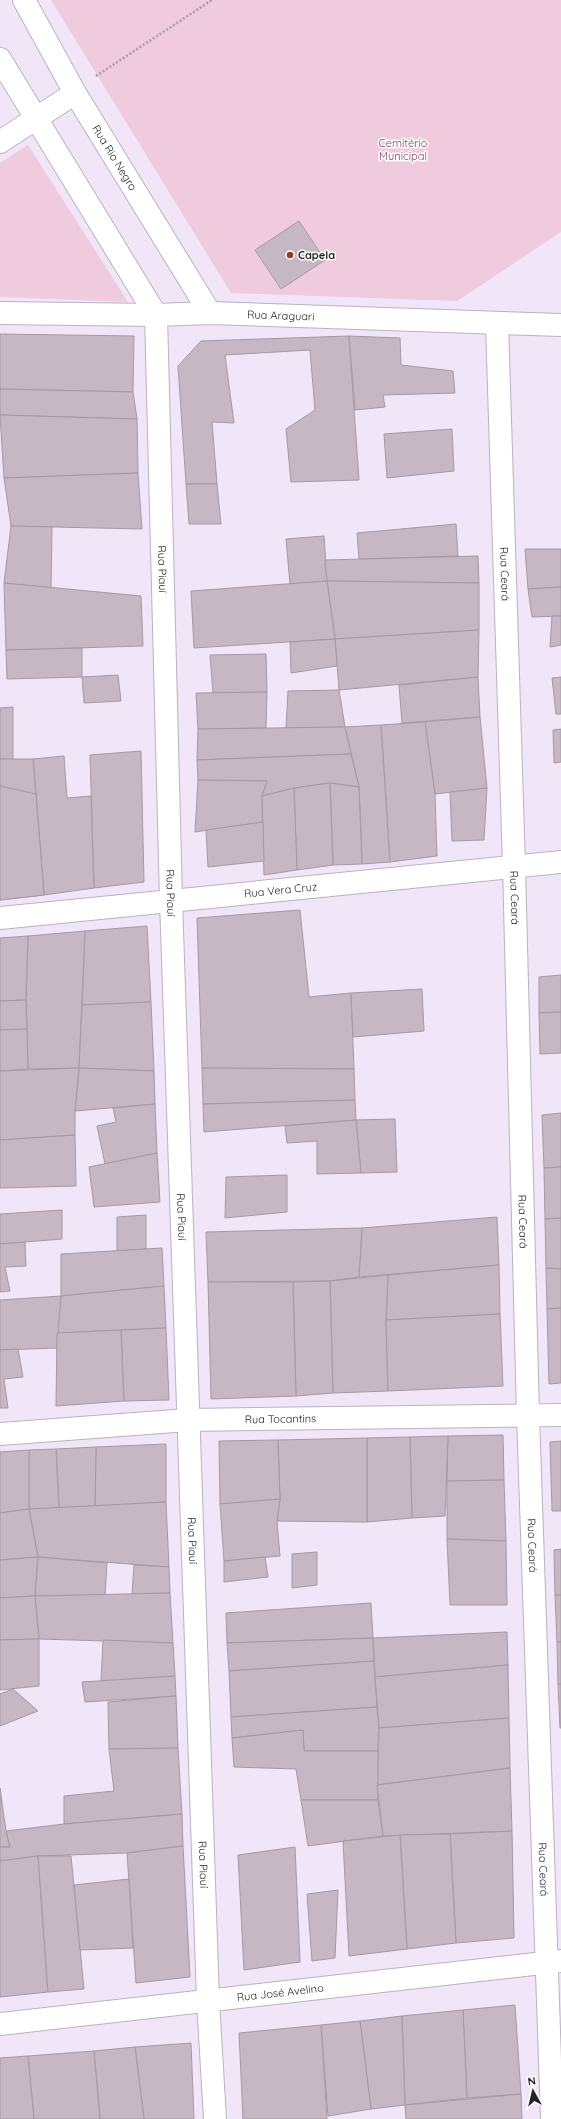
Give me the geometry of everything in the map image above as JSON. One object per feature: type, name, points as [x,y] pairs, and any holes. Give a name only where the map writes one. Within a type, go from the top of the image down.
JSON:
[{"type":"street","name":"Rua Rio Negro","points":[[24,0],[75,93],[210,313]]},
{"type":"street","points":[[0,59],[156,315]]},
{"type":"street","points":[[0,142],[75,93]]},
{"type":"street","name":"Rua Araguari","points":[[0,313],[156,315],[210,313],[561,325]]},
{"type":"street","name":"Rua Piauí","points":[[156,315],[171,900],[188,1420],[208,2001],[215,2119]]},
{"type":"street","name":"Rua Ceará","points":[[497,324],[514,866],[528,1416],[554,1961],[552,2119]]},
{"type":"street","name":"Rua Vera Cruz","points":[[0,918],[561,862]]},
{"type":"street","name":"Rua Tocantins","points":[[0,1434],[188,1420],[561,1415]]},
{"type":"street","name":"Rua José Avelino","points":[[0,2024],[554,1961]]},
{"type":"path","points":[[75,93],[98,75],[212,0]]},
{"type":"green space","name":"Cemitério Municipal","points":[[51,0],[561,0],[561,232],[457,301],[231,293]]},
{"type":"green space","points":[[28,145],[128,302],[0,297],[0,163]]},
{"type":"building","name":"Capela","points":[[299,221],[325,260],[281,289],[255,250]]},
{"type":"building","points":[[0,334],[134,336],[133,392],[0,389]]},
{"type":"building","points":[[349,336],[359,480],[291,482],[286,429],[315,410],[310,350],[225,355],[234,423],[212,422],[217,484],[186,484],[178,366],[201,341]]},
{"type":"building","points":[[349,336],[400,338],[401,365],[453,371],[455,393],[383,395],[385,407],[355,410]]},
{"type":"building","points":[[0,389],[133,392],[137,419],[0,415]]},
{"type":"building","points":[[0,415],[137,419],[138,473],[4,478]]},
{"type":"building","points":[[452,429],[454,471],[387,478],[384,434]]},
{"type":"building","points":[[138,473],[142,529],[11,526],[4,478]]},
{"type":"building","points":[[186,484],[217,484],[221,524],[189,524]]},
{"type":"building","points":[[456,524],[458,556],[359,559],[357,533]]},
{"type":"building","points":[[11,526],[52,527],[51,588],[4,583]]},
{"type":"building","points":[[324,536],[327,581],[290,584],[286,539]]},
{"type":"building","points":[[525,549],[561,549],[561,587],[528,589]]},
{"type":"building","points":[[478,556],[479,583],[327,581],[325,560]]},
{"type":"building","points":[[327,581],[479,583],[479,630],[335,639]]},
{"type":"building","points":[[327,581],[335,639],[194,648],[191,591]]},
{"type":"building","points":[[4,583],[141,596],[143,646],[6,650]]},
{"type":"building","points":[[561,587],[561,616],[532,617],[528,589]]},
{"type":"building","points":[[552,616],[561,616],[561,645],[550,647]]},
{"type":"building","points":[[479,630],[478,677],[339,690],[335,639]]},
{"type":"building","points":[[335,639],[337,666],[291,673],[290,642]]},
{"type":"building","points":[[82,648],[82,677],[7,679],[6,650]]},
{"type":"building","points":[[266,654],[267,692],[213,693],[210,655]]},
{"type":"building","points":[[118,675],[121,701],[84,703],[82,677]]},
{"type":"building","points":[[478,677],[480,717],[402,723],[399,685]]},
{"type":"building","points":[[561,677],[561,714],[556,714],[552,678]]},
{"type":"building","points":[[339,690],[345,727],[286,728],[288,691]]},
{"type":"building","points":[[267,692],[266,728],[198,729],[196,693]]},
{"type":"building","points":[[13,707],[13,760],[0,759],[0,708]]},
{"type":"building","points":[[480,717],[487,788],[435,794],[425,722]]},
{"type":"building","points":[[425,722],[435,794],[437,856],[390,862],[381,725]]},
{"type":"building","points":[[381,725],[390,862],[362,864],[359,787],[345,727]]},
{"type":"building","points":[[345,727],[351,754],[197,760],[198,729]]},
{"type":"building","points":[[561,729],[561,762],[554,763],[553,730]]},
{"type":"building","points":[[141,751],[144,882],[94,888],[90,755]]},
{"type":"building","points":[[351,754],[359,787],[330,783],[294,788],[262,796],[267,781],[198,780],[197,760]]},
{"type":"building","points":[[64,756],[67,798],[91,796],[94,888],[44,895],[33,759]]},
{"type":"building","points":[[0,759],[33,759],[44,895],[0,900]]},
{"type":"building","points":[[198,780],[267,781],[262,796],[263,822],[195,832]]},
{"type":"building","points":[[330,783],[359,787],[362,864],[333,865]]},
{"type":"building","points":[[330,783],[333,865],[297,870],[294,788]]},
{"type":"building","points":[[0,786],[36,794],[44,895],[0,900]]},
{"type":"building","points":[[294,788],[297,870],[264,875],[262,796]]},
{"type":"building","points":[[487,788],[484,840],[452,841],[450,792]]},
{"type":"building","points":[[263,822],[264,861],[208,867],[206,830]]},
{"type":"building","points":[[300,910],[309,997],[351,993],[354,1069],[202,1068],[197,918]]},
{"type":"building","points":[[147,926],[151,1002],[82,1005],[85,931]]},
{"type":"building","points":[[85,931],[79,1068],[28,1069],[26,1000],[28,936]]},
{"type":"building","points":[[28,936],[26,1000],[0,1001],[0,938]]},
{"type":"building","points":[[561,975],[561,1012],[539,1013],[539,977]]},
{"type":"building","points":[[422,989],[424,1031],[353,1037],[351,993]]},
{"type":"building","points":[[26,1000],[27,1029],[0,1030],[0,1001]]},
{"type":"building","points":[[151,1002],[154,1071],[79,1068],[82,1005]]},
{"type":"building","points":[[561,1012],[561,1053],[540,1054],[539,1013]]},
{"type":"building","points":[[27,1029],[28,1069],[0,1071],[0,1030]]},
{"type":"building","points":[[79,1068],[154,1071],[155,1104],[75,1111]]},
{"type":"building","points":[[79,1068],[75,1111],[75,1135],[0,1140],[0,1071]]},
{"type":"building","points":[[202,1068],[354,1069],[355,1100],[203,1104]]},
{"type":"building","points":[[355,1100],[356,1120],[204,1132],[203,1104]]},
{"type":"building","points":[[155,1104],[157,1153],[105,1164],[97,1126],[116,1122],[113,1108]]},
{"type":"building","points":[[561,1113],[561,1167],[544,1168],[542,1115]]},
{"type":"building","points":[[395,1119],[397,1172],[361,1173],[356,1120]]},
{"type":"building","points":[[356,1120],[361,1173],[317,1174],[317,1141],[287,1143],[285,1126]]},
{"type":"building","points":[[75,1135],[76,1186],[0,1188],[0,1140]]},
{"type":"building","points":[[157,1153],[160,1202],[94,1207],[89,1167]]},
{"type":"building","points":[[561,1167],[561,1218],[545,1219],[544,1168]]},
{"type":"building","points":[[287,1175],[287,1212],[225,1218],[226,1177]]},
{"type":"building","points":[[62,1210],[62,1239],[0,1244],[0,1214]]},
{"type":"building","points":[[146,1215],[146,1249],[117,1251],[117,1217]]},
{"type":"building","points":[[497,1217],[499,1265],[359,1277],[362,1228]]},
{"type":"building","points":[[561,1218],[561,1269],[546,1268],[545,1219]]},
{"type":"building","points":[[362,1228],[359,1277],[330,1281],[208,1282],[206,1232]]},
{"type":"building","points":[[25,1242],[26,1266],[5,1267],[10,1291],[0,1292],[0,1244]]},
{"type":"building","points":[[162,1248],[164,1286],[61,1296],[61,1254]]},
{"type":"building","points":[[499,1265],[500,1314],[386,1320],[388,1275]]},
{"type":"building","points":[[546,1268],[561,1269],[561,1308],[547,1309]]},
{"type":"building","points":[[388,1275],[386,1320],[388,1391],[333,1393],[330,1281]]},
{"type":"building","points":[[330,1281],[333,1393],[296,1396],[293,1282]]},
{"type":"building","points":[[208,1282],[293,1282],[296,1396],[211,1399]]},
{"type":"building","points":[[164,1286],[166,1328],[57,1333],[61,1296]]},
{"type":"building","points":[[61,1296],[57,1348],[0,1350],[0,1300]]},
{"type":"building","points":[[561,1308],[561,1383],[549,1384],[547,1309]]},
{"type":"building","points":[[500,1314],[503,1386],[388,1391],[386,1320]]},
{"type":"building","points":[[166,1328],[169,1400],[124,1401],[121,1330]]},
{"type":"building","points":[[121,1330],[124,1401],[56,1406],[57,1333]]},
{"type":"building","points":[[18,1349],[23,1377],[4,1379],[8,1408],[0,1408],[0,1350]]},
{"type":"building","points":[[503,1435],[504,1480],[447,1481],[448,1436]]},
{"type":"building","points":[[448,1436],[445,1516],[412,1518],[410,1437]]},
{"type":"building","points":[[410,1437],[412,1518],[367,1522],[367,1438]]},
{"type":"building","points":[[367,1438],[367,1522],[277,1521],[280,1499],[278,1440]]},
{"type":"building","points":[[278,1440],[280,1499],[220,1504],[219,1441]]},
{"type":"building","points":[[561,1441],[561,1511],[552,1511],[550,1442]]},
{"type":"building","points":[[166,1444],[166,1502],[95,1507],[96,1447]]},
{"type":"building","points":[[96,1447],[95,1507],[59,1509],[56,1449]]},
{"type":"building","points":[[56,1449],[59,1509],[29,1509],[29,1450]]},
{"type":"building","points":[[29,1450],[29,1509],[0,1513],[0,1452]]},
{"type":"building","points":[[504,1480],[506,1541],[447,1539],[447,1481]]},
{"type":"building","points":[[280,1499],[277,1521],[280,1556],[224,1561],[220,1504]]},
{"type":"building","points":[[166,1502],[169,1567],[38,1557],[29,1509]]},
{"type":"building","points":[[29,1509],[38,1557],[0,1560],[0,1513]]},
{"type":"building","points":[[447,1539],[506,1541],[507,1605],[450,1605]]},
{"type":"building","points":[[561,1549],[561,1595],[555,1595],[554,1550]]},
{"type":"building","points":[[317,1552],[317,1585],[292,1588],[292,1554]]},
{"type":"building","points":[[38,1557],[35,1596],[0,1598],[0,1560]]},
{"type":"building","points":[[38,1557],[107,1563],[105,1595],[35,1596]]},
{"type":"building","points":[[265,1557],[268,1577],[224,1582],[224,1561]]},
{"type":"building","points":[[134,1565],[169,1567],[170,1593],[132,1594]]},
{"type":"building","points":[[170,1593],[173,1643],[39,1639],[35,1596]]},
{"type":"building","points":[[555,1595],[561,1595],[561,1642],[557,1642]]},
{"type":"building","points":[[35,1596],[39,1639],[0,1640],[0,1598]]},
{"type":"building","points":[[371,1603],[373,1638],[227,1643],[226,1613]]},
{"type":"building","points":[[507,1632],[508,1665],[375,1677],[373,1638]]},
{"type":"building","points":[[373,1638],[374,1661],[229,1671],[227,1643]]},
{"type":"building","points":[[39,1639],[39,1686],[0,1690],[0,1640]]},
{"type":"building","points":[[103,1640],[173,1643],[175,1676],[101,1682]]},
{"type":"building","points":[[557,1642],[561,1642],[561,1684],[558,1684]]},
{"type":"building","points":[[374,1661],[377,1707],[231,1717],[229,1671]]},
{"type":"building","points":[[508,1665],[509,1718],[379,1728],[375,1677]]},
{"type":"building","points":[[175,1676],[176,1696],[85,1702],[82,1682]]},
{"type":"building","points":[[558,1684],[561,1684],[561,1728],[560,1728]]},
{"type":"building","points":[[13,1689],[38,1711],[0,1726],[0,1694]]},
{"type":"building","points":[[176,1696],[178,1748],[109,1749],[108,1702]]},
{"type":"building","points":[[377,1707],[379,1728],[378,1751],[304,1751],[303,1730],[232,1738],[231,1717]]},
{"type":"building","points":[[509,1718],[510,1768],[377,1785],[379,1728]]},
{"type":"building","points":[[303,1730],[304,1751],[378,1751],[378,1800],[301,1800],[296,1769],[234,1767],[232,1738]]},
{"type":"building","points":[[178,1748],[182,1814],[64,1824],[64,1796],[114,1791],[109,1749]]},
{"type":"building","points":[[510,1768],[512,1831],[383,1836],[377,1785]]},
{"type":"building","points":[[0,1788],[6,1831],[10,1847],[0,1847]]},
{"type":"building","points":[[301,1800],[378,1800],[383,1836],[308,1846]]},
{"type":"building","points":[[182,1814],[183,1846],[127,1853],[38,1856],[0,1861],[0,1847],[10,1847],[6,1831],[64,1824]]},
{"type":"building","points":[[512,1831],[514,1938],[456,1943],[450,1834]]},
{"type":"building","points":[[450,1834],[456,1943],[407,1949],[400,1835]]},
{"type":"building","points":[[400,1835],[407,1949],[349,1956],[343,1841]]},
{"type":"building","points":[[183,1846],[190,1977],[136,1983],[127,1853]]},
{"type":"building","points":[[295,1847],[300,1962],[244,1970],[238,1855]]},
{"type":"building","points":[[38,1856],[48,1992],[0,1997],[0,1861]]},
{"type":"building","points":[[38,1856],[71,1856],[84,1989],[48,1992]]},
{"type":"building","points":[[129,1879],[133,1948],[80,1950],[74,1885]]},
{"type":"building","points":[[338,1890],[335,1958],[312,1961],[307,1894]]},
{"type":"building","points":[[515,2005],[521,2094],[467,2098],[463,2010]]},
{"type":"building","points":[[463,2010],[467,2098],[405,2105],[402,2016]]},
{"type":"building","points":[[402,2016],[405,2105],[371,2109],[360,2021]]},
{"type":"building","points":[[360,2021],[371,2109],[328,2116],[321,2025]]},
{"type":"building","points":[[321,2025],[327,2119],[243,2119],[239,2033]]},
{"type":"building","points":[[191,2043],[194,2119],[144,2119],[135,2047]]},
{"type":"building","points":[[135,2047],[144,2119],[100,2119],[94,2051]]},
{"type":"building","points":[[94,2051],[100,2119],[34,2119],[28,2056]]},
{"type":"building","points":[[28,2056],[34,2119],[0,2119],[0,2058]]},
{"type":"building","points":[[521,2094],[522,2119],[406,2119],[405,2105]]},
{"type":"place","name":"Capela","points":[[290,255]]}]
